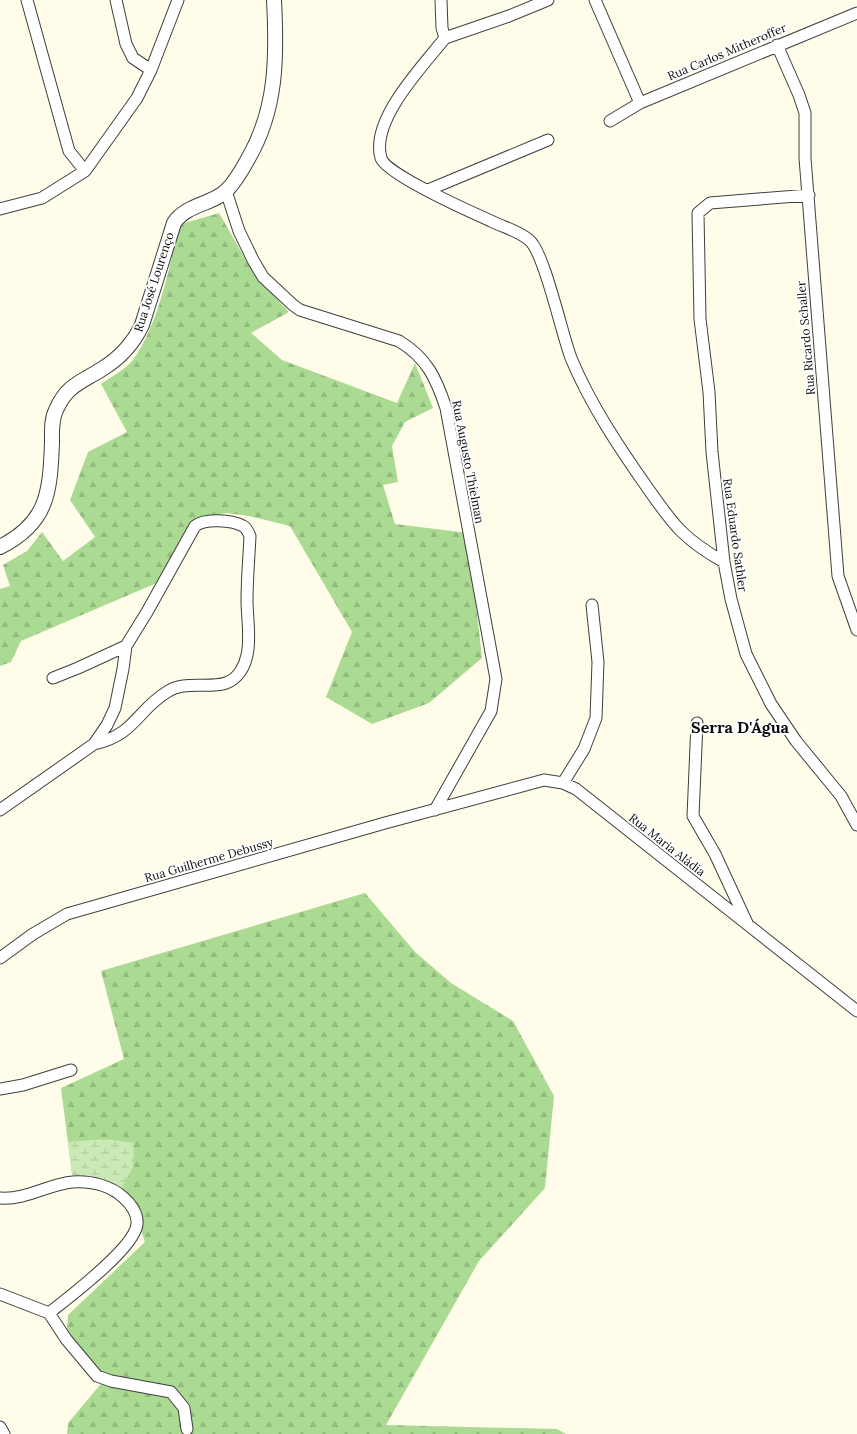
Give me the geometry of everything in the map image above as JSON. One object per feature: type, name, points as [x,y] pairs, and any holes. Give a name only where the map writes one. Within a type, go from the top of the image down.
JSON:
[{"type":"street","points":[[27,0],[69,151],[85,171]]},
{"type":"street","points":[[116,0],[126,44],[133,58],[151,70]]},
{"type":"street","points":[[0,209],[42,198],[85,171],[138,98],[151,70],[178,0]]},
{"type":"street","name":"Rua José Lourenço","points":[[0,547],[26,530],[41,512],[46,501],[50,482],[53,420],[63,396],[74,385],[116,359],[135,339],[142,325],[174,223],[178,216],[226,191],[238,177],[258,141],[274,85],[276,39],[274,0]]},
{"type":"street","points":[[441,0],[442,28],[445,38]]},
{"type":"street","points":[[548,0],[509,16],[445,38],[386,118],[379,144],[381,160],[393,172],[530,240],[539,256],[571,357],[590,395],[614,437],[631,464],[681,530],[704,551],[724,562]]},
{"type":"street","points":[[595,0],[640,103]]},
{"type":"street","name":"Rua Carlos Mitheroffer","points":[[610,121],[640,103],[776,45],[857,13]]},
{"type":"street","name":"Rua Ricardo Schaller","points":[[776,45],[799,95],[805,113],[805,158],[838,576],[857,630]]},
{"type":"street","points":[[428,190],[548,140]]},
{"type":"street","name":"Rua Augusto Thielman","points":[[226,191],[239,231],[263,277],[300,310],[399,341],[409,347],[427,366],[437,381],[446,408],[496,679],[492,711],[435,810]]},
{"type":"street","name":"Rua Eduardo Sathler","points":[[809,195],[710,203],[698,213],[700,319],[709,392],[712,459],[724,562],[731,599],[746,654],[771,704],[796,741],[841,796],[857,825]]},
{"type":"street","points":[[0,810],[94,744],[108,725],[115,708],[126,646],[195,526],[203,523],[232,522],[243,526],[247,529],[250,536],[247,600],[248,653],[243,668],[233,679],[226,683],[185,686],[168,691],[133,725],[107,741],[94,744]]},
{"type":"street","points":[[563,783],[584,749],[596,718],[598,662],[592,605]]},
{"type":"street","points":[[53,678],[126,646]]},
{"type":"street","points":[[697,723],[693,816],[714,854],[748,925]]},
{"type":"street","name":"Rua Maria Aládia","points":[[435,810],[544,780],[563,783],[576,789],[857,1011]]},
{"type":"street","name":"Rua Guilherme Debussy","points":[[0,958],[32,934],[67,914],[435,810]]},
{"type":"street","points":[[0,1088],[23,1085],[71,1070]]},
{"type":"street","points":[[0,1198],[12,1199],[74,1182],[106,1186],[119,1193],[132,1205],[138,1223],[134,1235],[125,1247],[85,1284],[49,1313]]},
{"type":"street","points":[[0,1294],[49,1313],[66,1339],[97,1376],[110,1381],[171,1392],[184,1408],[187,1429]]},
{"type":"street","points":[[0,1427],[4,1434]]},
{"type":"green space","points":[[219,213],[255,276],[289,312],[251,333],[282,360],[397,403],[415,363],[433,408],[405,422],[392,446],[398,482],[383,485],[395,524],[468,533],[482,658],[429,703],[372,724],[326,697],[352,632],[290,526],[249,516],[226,513],[194,520],[159,582],[21,641],[11,662],[0,666],[0,589],[10,586],[3,565],[27,551],[42,532],[63,561],[95,537],[70,500],[88,452],[127,432],[101,384],[130,363],[142,347],[162,296],[178,225]]},
{"type":"green space","points":[[365,893],[415,952],[451,983],[513,1021],[554,1096],[545,1188],[479,1261],[386,1425],[557,1429],[566,1434],[67,1434],[68,1423],[105,1379],[66,1339],[68,1315],[145,1242],[132,1205],[119,1193],[73,1182],[61,1088],[124,1059],[101,971]]},
{"type":"green space","points":[[106,1139],[134,1143],[133,1167],[119,1193],[73,1182],[68,1142]]},
{"type":"district","name":"Serra D'Água","points":[[740,727]]}]
